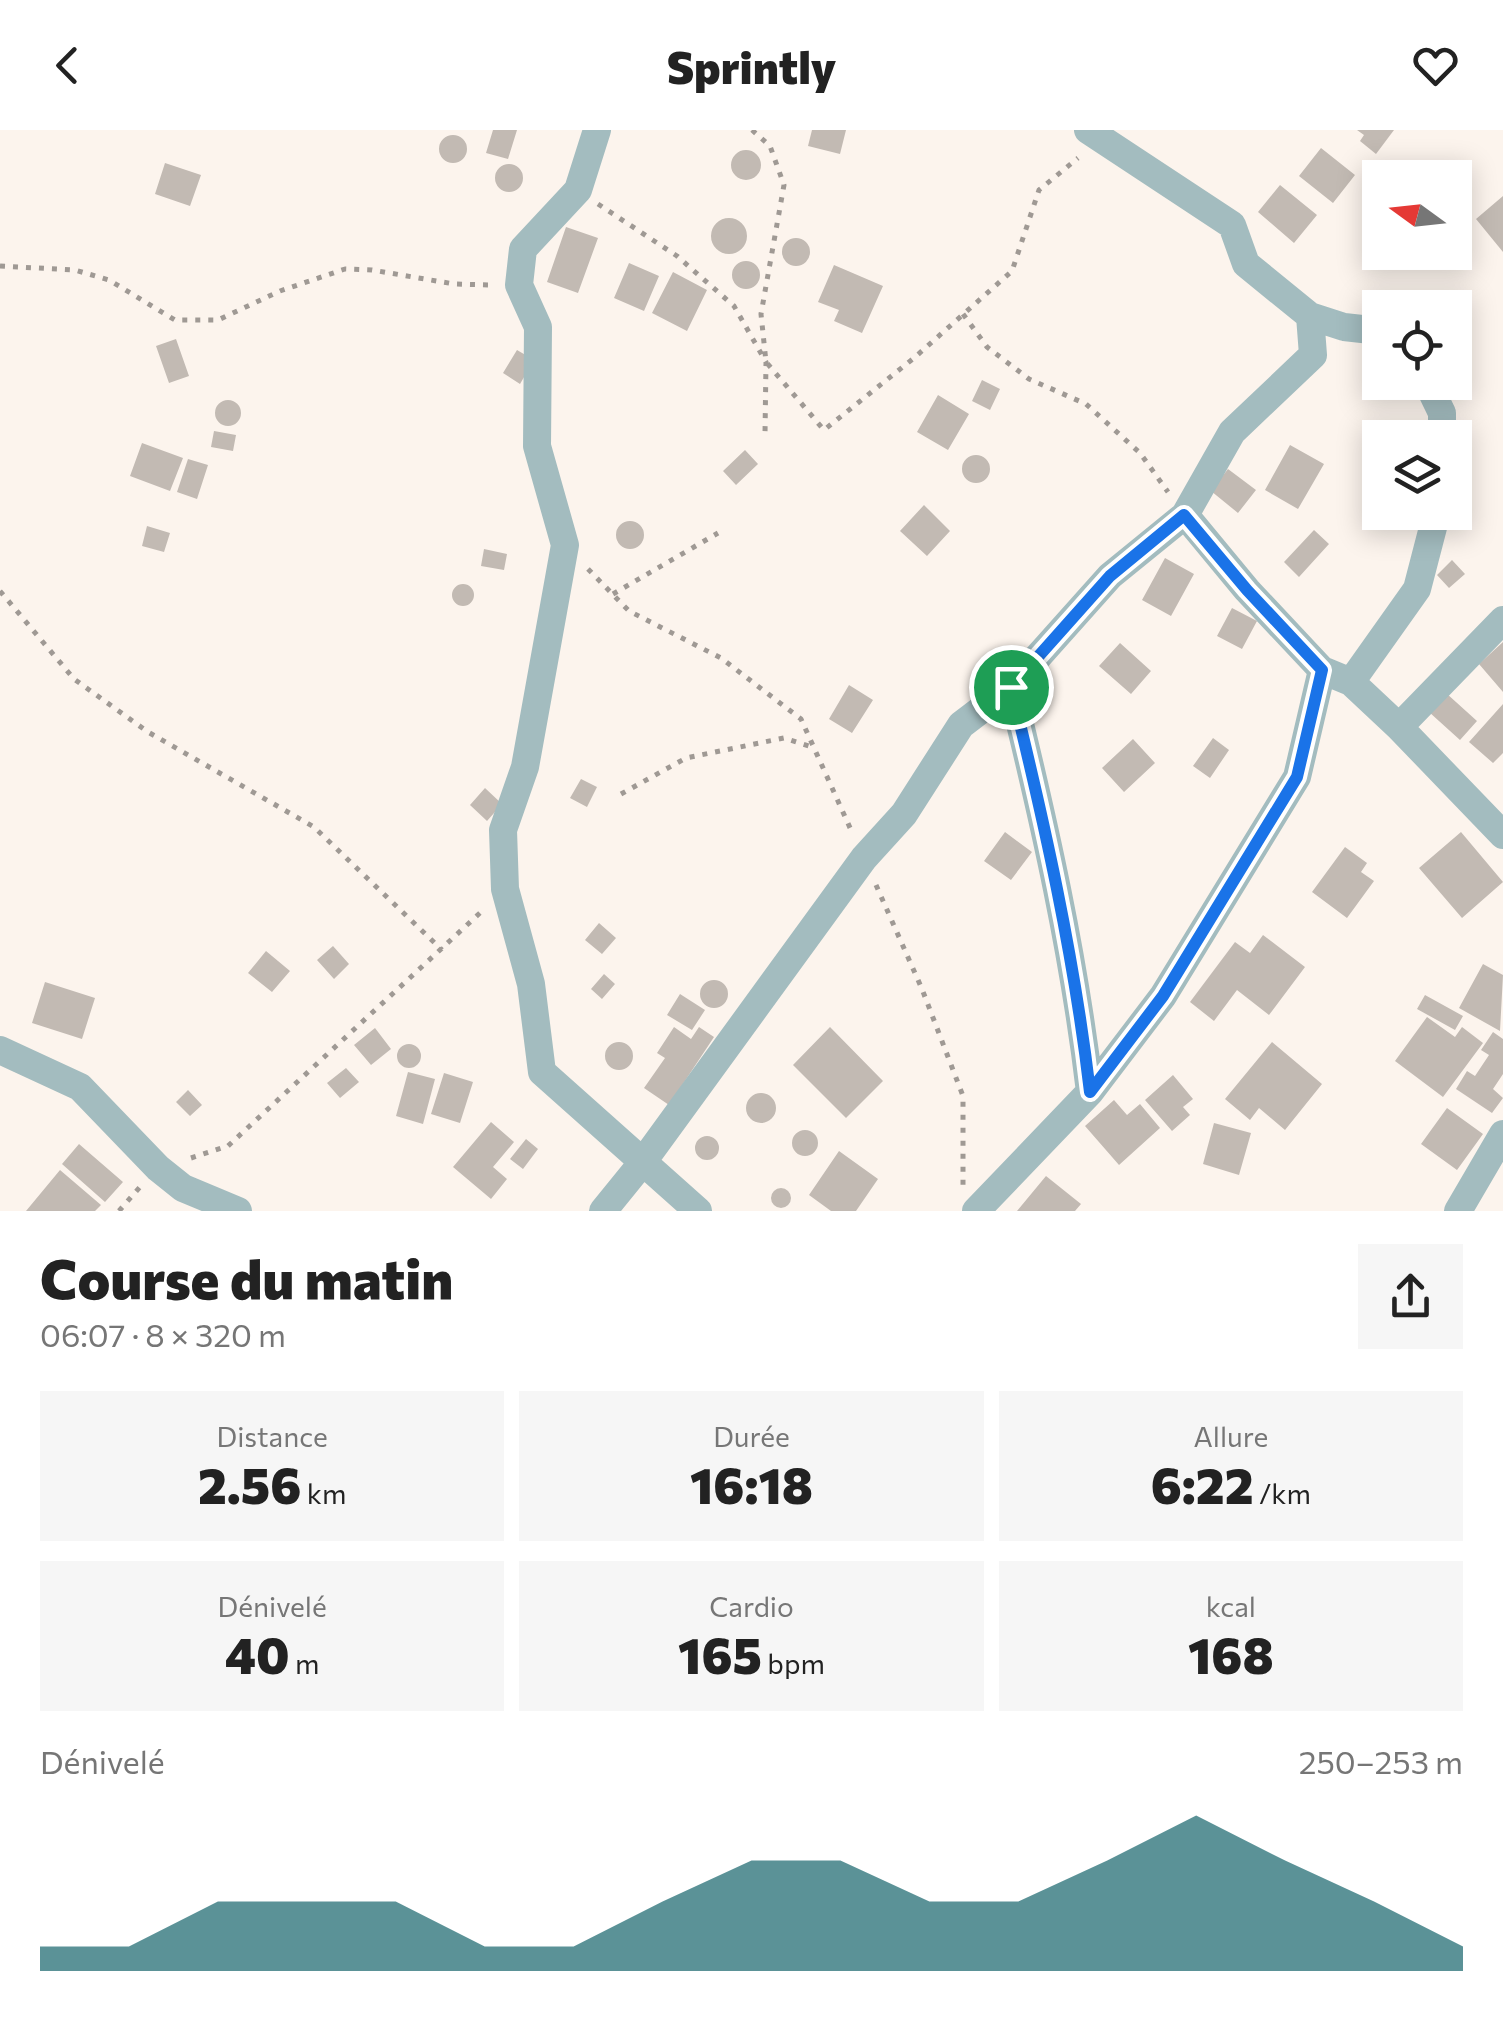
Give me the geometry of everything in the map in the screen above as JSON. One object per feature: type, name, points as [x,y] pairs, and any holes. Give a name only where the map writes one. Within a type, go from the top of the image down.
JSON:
[{"type":"street","points":[[597,130],[578,190],[523,249],[519,285],[538,327],[537,446],[566,545],[525,767],[503,830],[505,889],[531,984],[542,1072],[698,1211]]},
{"type":"street","points":[[1095,134],[1232,225],[1246,264],[1310,316],[1362,329]]},
{"type":"street","points":[[602,1211],[642,1163],[864,858],[904,814],[960,725],[1011,687],[1110,576],[1184,515],[1232,432],[1313,355],[1310,316]]},
{"type":"street","points":[[1184,515],[1322,670],[1351,682],[1399,726],[1503,835]]},
{"type":"street","points":[[1351,682],[1418,590],[1433,530]]},
{"type":"street","points":[[1399,726],[1503,620]]},
{"type":"street","points":[[969,1201],[1090,1092],[1163,996],[1297,777],[1322,670]]},
{"type":"street","points":[[1011,687],[1079,994],[1090,1092]]},
{"type":"street","points":[[0,1050],[80,1087],[158,1168],[183,1188],[238,1211]]},
{"type":"street","points":[[1458,1211],[1503,1134]]},
{"type":"path","points":[[752,130],[770,146],[784,186],[762,314],[765,434]]},
{"type":"path","points":[[578,190],[677,256],[734,306],[766,362],[824,430],[1012,270],[1039,190],[1095,134]]},
{"type":"path","points":[[0,266],[76,270],[109,280],[174,320],[218,320],[345,269],[454,284],[519,285]]},
{"type":"path","points":[[963,314],[988,347],[1029,380],[1086,404],[1140,453],[1184,515]]},
{"type":"path","points":[[614,594],[718,533]]},
{"type":"path","points":[[566,545],[629,610],[722,658],[801,719],[922,989],[963,1096],[969,1201]]},
{"type":"path","points":[[0,591],[74,679],[148,732],[314,827],[442,950]]},
{"type":"path","points":[[621,794],[686,758],[784,738],[814,748]]},
{"type":"path","points":[[118,1211],[158,1168],[228,1146],[505,889]]},
{"type":"building","points":[[493,130],[517,130],[508,159],[486,153]]},
{"type":"building","points":[[812,130],[846,130],[840,154],[808,146]]},
{"type":"building","points":[[1357,130],[1394,130],[1376,154],[1360,141],[1364,135]]},
{"type":"building","points":[[453,135],[463,139],[467,149],[463,159],[453,163],[443,159],[439,149],[443,139]]},
{"type":"building","points":[[1321,148],[1355,175],[1333,203],[1299,176]]},
{"type":"building","points":[[746,150],[757,154],[761,165],[757,176],[746,180],[735,176],[731,165],[735,154]]},
{"type":"building","points":[[165,163],[201,175],[190,206],[155,194]]},
{"type":"building","points":[[509,164],[519,168],[523,178],[519,188],[509,192],[499,188],[495,178],[499,168]]},
{"type":"building","points":[[1280,185],[1317,215],[1294,243],[1258,212]]},
{"type":"building","points":[[1503,196],[1503,252],[1476,219]]},
{"type":"building","points":[[729,218],[742,223],[747,236],[742,249],[729,254],[716,249],[711,236],[716,223]]},
{"type":"building","points":[[566,227],[598,238],[578,293],[547,282]]},
{"type":"building","points":[[796,238],[806,242],[810,252],[806,262],[796,266],[786,262],[782,252],[786,242]]},
{"type":"building","points":[[746,261],[756,265],[760,275],[756,285],[746,289],[736,285],[732,275],[736,265]]},
{"type":"building","points":[[629,263],[659,276],[644,311],[614,298]]},
{"type":"building","points":[[834,265],[883,286],[862,333],[834,321],[839,310],[818,302]]},
{"type":"building","points":[[673,272],[707,290],[687,331],[652,313]]},
{"type":"building","points":[[176,339],[189,376],[169,383],[156,346]]},
{"type":"building","points":[[517,350],[534,360],[520,384],[503,373]]},
{"type":"building","points":[[982,380],[1000,389],[990,410],[972,401]]},
{"type":"building","points":[[938,395],[969,414],[948,450],[917,432]]},
{"type":"building","points":[[228,400],[237,404],[241,413],[237,422],[228,426],[219,422],[215,413],[219,404]]},
{"type":"building","points":[[214,431],[236,435],[233,451],[211,447]]},
{"type":"building","points":[[142,443],[183,458],[170,491],[130,476]]},
{"type":"building","points":[[1290,445],[1324,464],[1298,509],[1265,490]]},
{"type":"building","points":[[745,450],[758,464],[736,485],[723,471]]},
{"type":"building","points":[[976,455],[986,459],[990,469],[986,479],[976,483],[966,479],[962,469],[966,459]]},
{"type":"building","points":[[188,459],[208,465],[197,499],[177,492]]},
{"type":"building","points":[[1228,469],[1256,490],[1238,513],[1211,491]]},
{"type":"building","points":[[924,505],[950,531],[927,556],[900,531]]},
{"type":"building","points":[[630,521],[640,525],[644,535],[640,545],[630,549],[620,545],[616,535],[620,525]]},
{"type":"building","points":[[147,526],[170,533],[164,552],[142,546]]},
{"type":"building","points":[[1314,530],[1329,544],[1299,577],[1284,562]]},
{"type":"building","points":[[484,549],[507,554],[504,570],[481,566]]},
{"type":"building","points":[[1165,558],[1194,574],[1171,616],[1142,600]]},
{"type":"building","points":[[1452,560],[1465,574],[1449,588],[1437,575]]},
{"type":"building","points":[[463,584],[471,587],[471,603],[463,606],[455,603],[452,595],[455,587]]},
{"type":"building","points":[[1232,608],[1257,621],[1242,649],[1217,636]]},
{"type":"building","points":[[1503,642],[1503,692],[1479,664]]},
{"type":"building","points":[[1120,643],[1151,671],[1131,694],[1099,666]]},
{"type":"building","points":[[849,685],[873,700],[852,733],[829,719]]},
{"type":"building","points":[[1446,693],[1477,721],[1460,740],[1429,712]]},
{"type":"building","points":[[1503,704],[1503,753],[1493,763],[1469,742]]},
{"type":"building","points":[[1213,738],[1229,750],[1210,778],[1193,766]]},
{"type":"building","points":[[1133,739],[1155,763],[1124,792],[1102,768]]},
{"type":"building","points":[[581,779],[597,787],[587,807],[570,798]]},
{"type":"building","points":[[485,788],[502,804],[487,821],[470,805]]},
{"type":"building","points":[[1005,832],[1032,852],[1011,880],[984,861]]},
{"type":"building","points":[[1461,832],[1503,882],[1462,918],[1419,868]]},
{"type":"building","points":[[1345,847],[1367,863],[1361,872],[1374,881],[1347,918],[1312,892]]},
{"type":"building","points":[[599,923],[616,938],[602,954],[585,940]]},
{"type":"building","points":[[1263,935],[1305,967],[1269,1015],[1237,990],[1214,1021],[1190,1002],[1235,942],[1250,953]]},
{"type":"building","points":[[333,946],[349,964],[334,979],[317,960]]},
{"type":"building","points":[[266,951],[290,971],[272,992],[248,973]]},
{"type":"building","points":[[1483,964],[1503,975],[1500,1031],[1459,1008]]},
{"type":"building","points":[[604,974],[615,984],[602,999],[591,989]]},
{"type":"building","points":[[714,980],[724,984],[728,994],[724,1004],[714,1008],[704,1004],[700,994],[704,984]]},
{"type":"building","points":[[45,982],[95,998],[82,1039],[32,1023]]},
{"type":"building","points":[[680,994],[705,1010],[692,1030],[667,1015]]},
{"type":"building","points":[[1425,995],[1463,1016],[1455,1030],[1417,1009]]},
{"type":"building","points":[[1427,1017],[1455,1037],[1462,1027],[1483,1043],[1443,1097],[1395,1061]]},
{"type":"building","points":[[674,1027],[691,1039],[699,1027],[714,1037],[669,1105],[644,1088],[665,1058],[657,1053]]},
{"type":"building","points":[[830,1027],[883,1081],[846,1118],[793,1065]]},
{"type":"building","points":[[375,1028],[391,1049],[371,1065],[354,1045]]},
{"type":"building","points":[[1493,1032],[1503,1039],[1503,1074],[1493,1089],[1503,1098],[1492,1113],[1456,1089],[1467,1071],[1475,1076],[1489,1055],[1481,1050]]},
{"type":"building","points":[[619,1042],[629,1046],[633,1056],[629,1066],[619,1070],[609,1066],[605,1056],[609,1046]]},
{"type":"building","points":[[1272,1042],[1322,1084],[1285,1130],[1259,1108],[1250,1120],[1225,1099]]},
{"type":"building","points":[[409,1044],[421,1056],[409,1068],[397,1056]]},
{"type":"building","points":[[346,1068],[359,1082],[340,1098],[327,1083]]},
{"type":"building","points":[[408,1072],[435,1079],[423,1124],[396,1116]]},
{"type":"building","points":[[444,1073],[473,1082],[460,1123],[431,1114]]},
{"type":"building","points":[[1173,1075],[1193,1099],[1183,1107],[1190,1115],[1172,1131],[1145,1100]]},
{"type":"building","points":[[188,1090],[202,1105],[190,1116],[176,1102]]},
{"type":"building","points":[[761,1093],[772,1097],[776,1108],[772,1119],[761,1123],[750,1119],[746,1108],[750,1097]]},
{"type":"building","points":[[1114,1100],[1127,1115],[1140,1104],[1160,1128],[1119,1165],[1085,1126]]},
{"type":"building","points":[[1447,1108],[1483,1134],[1457,1170],[1421,1144]]},
{"type":"building","points":[[491,1122],[514,1142],[493,1167],[507,1179],[491,1199],[453,1167]]},
{"type":"building","points":[[1214,1123],[1251,1133],[1239,1175],[1203,1164]]},
{"type":"building","points":[[805,1130],[814,1134],[818,1143],[814,1152],[805,1156],[796,1152],[792,1143],[796,1134]]},
{"type":"building","points":[[707,1136],[716,1139],[716,1157],[707,1160],[698,1157],[695,1148],[698,1139]]},
{"type":"building","points":[[526,1139],[538,1149],[523,1169],[510,1159]]},
{"type":"building","points":[[79,1144],[123,1182],[105,1202],[62,1164]]},
{"type":"building","points":[[839,1151],[878,1179],[856,1211],[831,1211],[809,1195]]},
{"type":"building","points":[[60,1170],[101,1205],[95,1211],[26,1211]]},
{"type":"building","points":[[1046,1176],[1081,1204],[1075,1211],[1017,1211]]},
{"type":"building","points":[[777,1188],[785,1188],[791,1198],[785,1208],[777,1208],[771,1202],[771,1194]]},
{"type":"route","points":[[1184,515],[1322,670],[1297,777],[1163,996],[1090,1092],[1079,994],[1011,687],[1110,576],[1184,515]]}]
